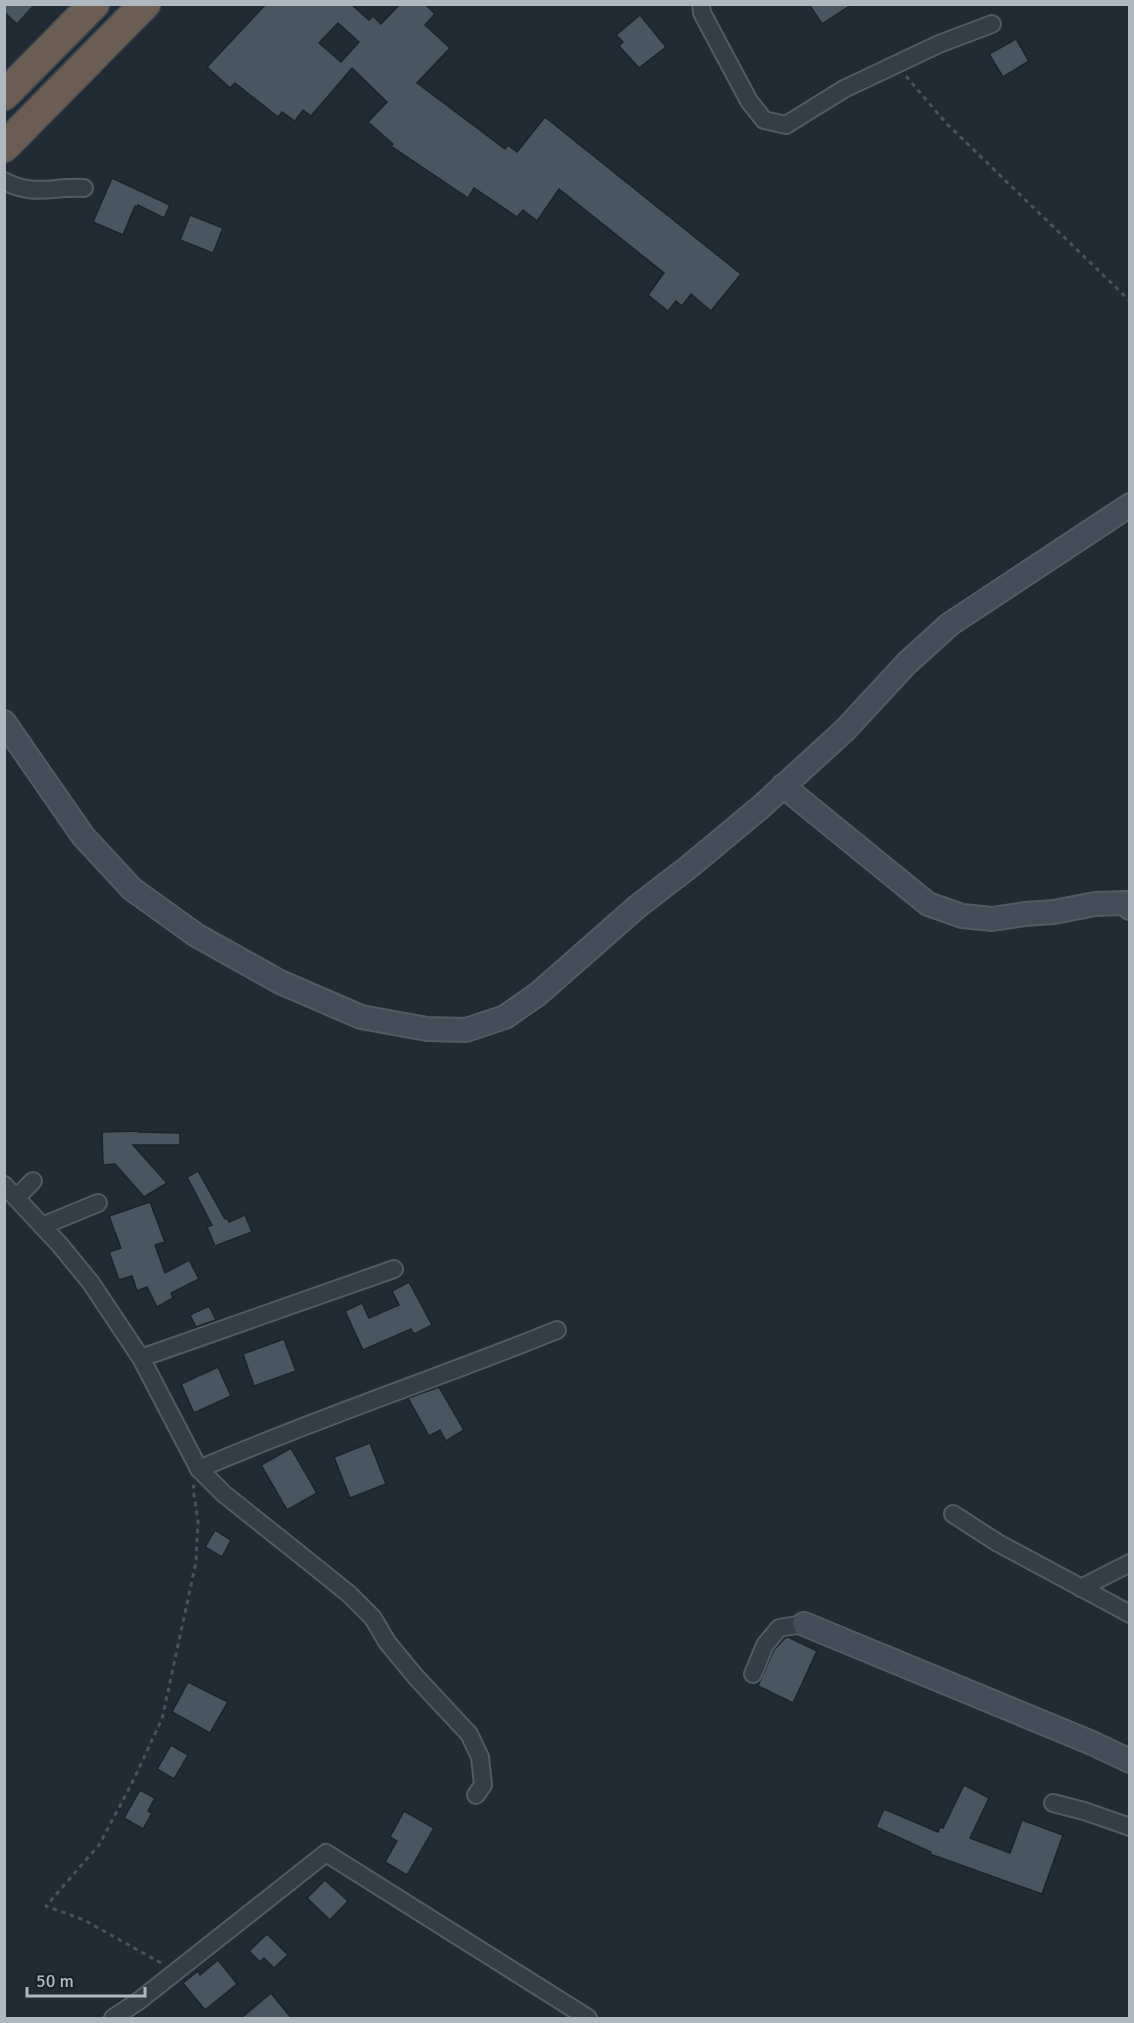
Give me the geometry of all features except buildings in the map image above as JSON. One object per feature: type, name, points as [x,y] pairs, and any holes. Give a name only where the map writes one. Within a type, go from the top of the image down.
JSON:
[{"type":"highway","points":[[4,95],[94,4]]},
{"type":"highway","points":[[4,147],[145,4]]},
{"type":"street","points":[[701,4],[702,13],[749,101],[764,120],[786,125],[844,90],[939,44],[992,24]]},
{"type":"street","points":[[4,181],[32,191],[68,187],[84,188]]},
{"type":"street","points":[[4,722],[83,836],[132,889],[196,935],[280,982],[361,1017],[427,1029],[466,1030],[505,1017],[538,994],[638,906],[690,866],[783,786],[845,730],[929,641],[977,606],[1130,505]]},
{"type":"street","points":[[783,786],[928,904],[963,916],[992,919],[1054,912],[1095,904],[1125,903],[1130,908]]},
{"type":"street","points":[[33,1181],[10,1192],[91,1283],[141,1358],[200,1469],[224,1494],[349,1594],[373,1618],[387,1642],[415,1676],[469,1734],[480,1757],[483,1785],[476,1795]]},
{"type":"street","points":[[42,1226],[98,1203]]},
{"type":"street","points":[[141,1358],[394,1269]]},
{"type":"street","points":[[200,1469],[286,1433],[557,1330]]},
{"type":"street","points":[[953,1514],[998,1543],[1130,1614]]},
{"type":"street","points":[[1081,1588],[1130,1563]]},
{"type":"street","points":[[753,1674],[765,1645],[779,1628],[804,1624],[1092,1743],[1130,1761]]},
{"type":"street","points":[[1053,1803],[1130,1827]]},
{"type":"street","points":[[113,2019],[326,1853],[588,2019]]},
{"type":"path","points":[[897,66],[946,123],[1130,301]]},
{"type":"path","points":[[176,1971],[84,1920],[46,1906],[99,1845],[162,1719],[196,1562],[198,1521],[193,1489],[200,1469]]}]
